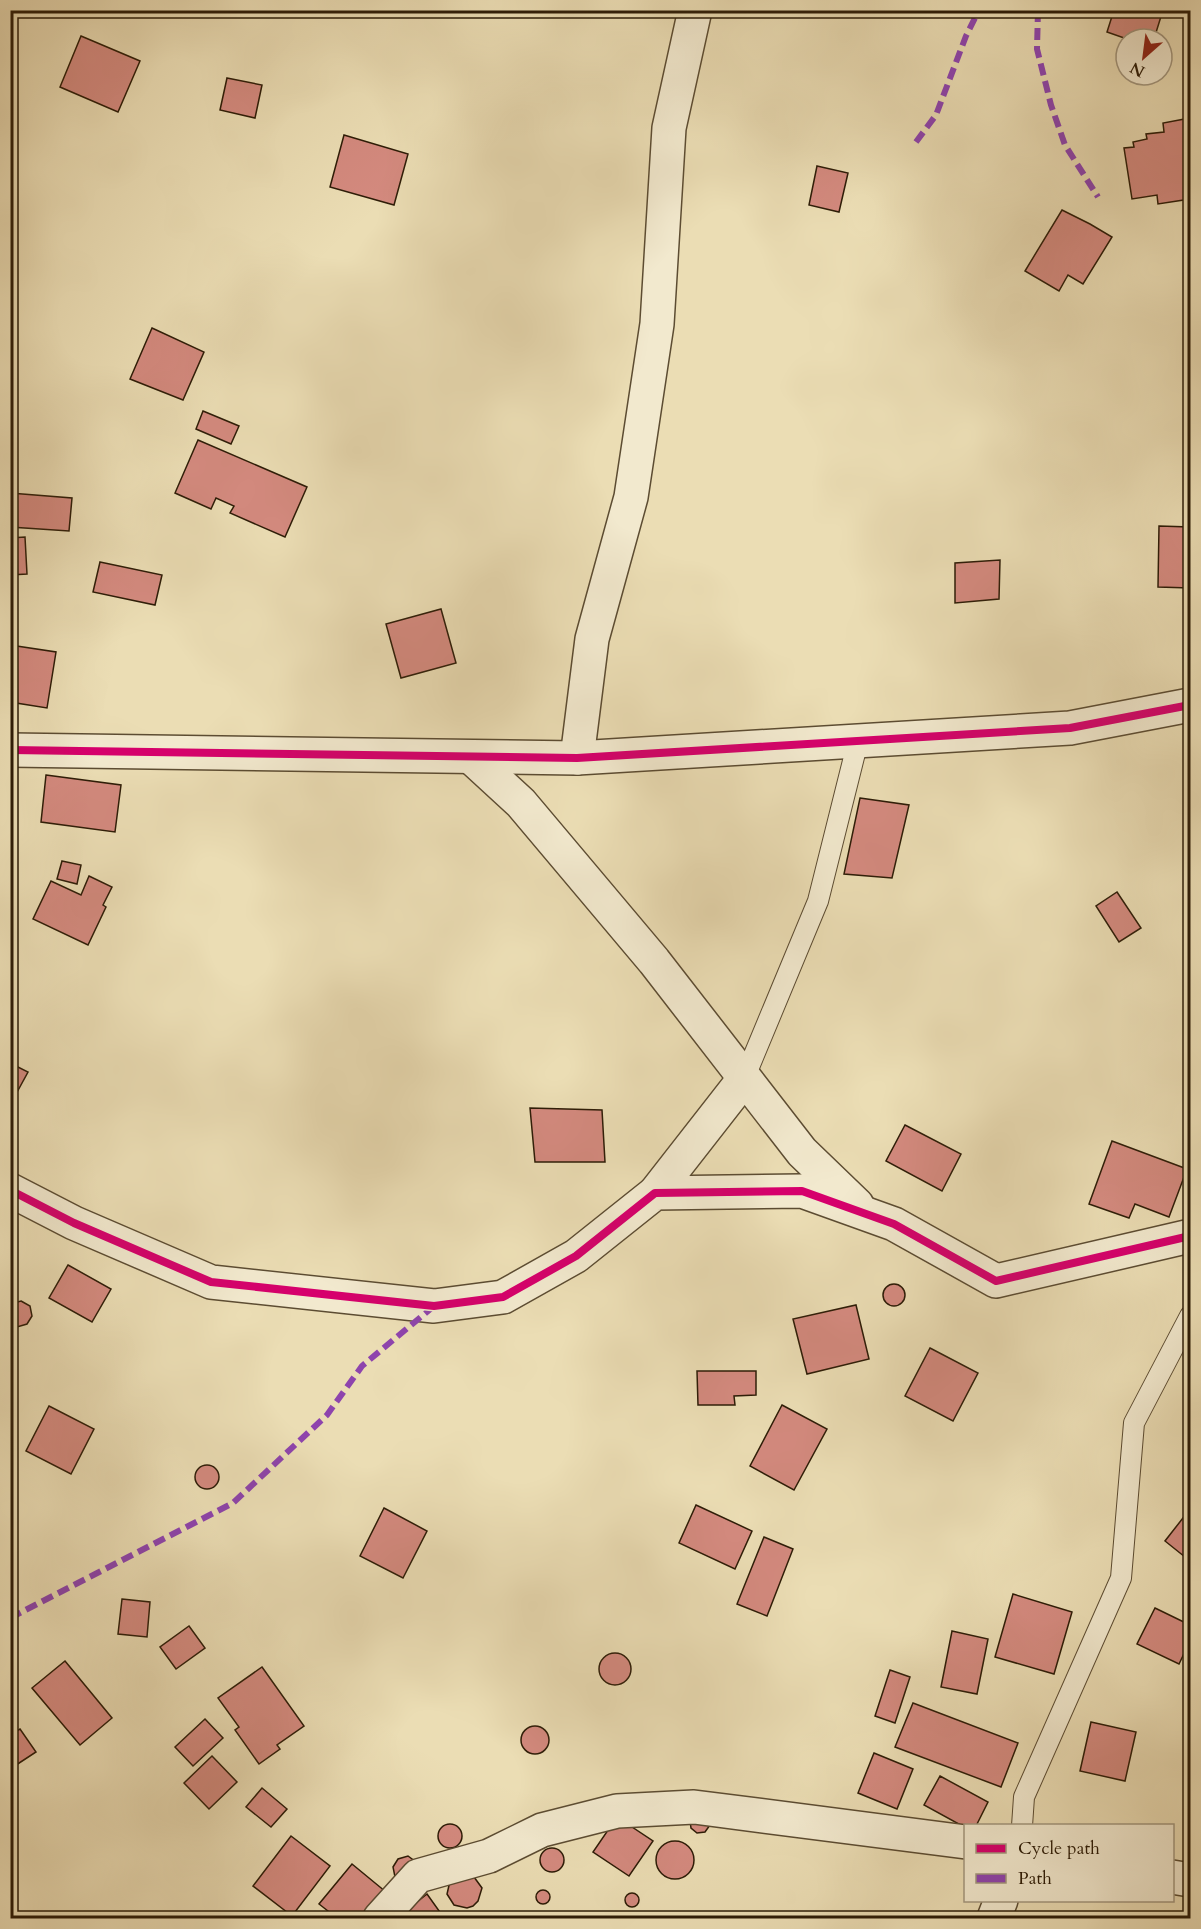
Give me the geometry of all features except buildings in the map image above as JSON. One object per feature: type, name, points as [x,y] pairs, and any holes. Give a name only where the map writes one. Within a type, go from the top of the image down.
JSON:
[{"type":"street","points":[[577,758],[592,639],[631,496],[657,324],[669,128],[695,10]]},
{"type":"street","points":[[10,750],[577,758],[1070,728],[1191,705]]},
{"type":"street","points":[[471,757],[521,802],[654,961],[802,1152],[865,1213]]},
{"type":"street","points":[[10,1190],[74,1223],[211,1282],[434,1306],[503,1297],[576,1256],[655,1193],[744,1079]]},
{"type":"street","points":[[655,1193],[802,1191],[894,1224],[996,1281],[1191,1236]]},
{"type":"street","points":[[380,1918],[418,1876],[489,1856],[542,1830],[617,1811],[694,1807],[964,1842]]},
{"type":"street","points":[[1174,1877],[1191,1880]]},
{"type":"street","points":[[994,1918],[1000,1902]]},
{"type":"lane","points":[[744,1079],[818,901],[858,741]]},
{"type":"lane","points":[[1022,1824],[1024,1797],[1121,1578],[1134,1423],[1191,1316]]},
{"type":"marked path","points":[[916,142],[936,115],[966,36],[979,10]]},
{"type":"marked path","points":[[1038,10],[1037,49],[1051,105],[1065,145],[1098,197]]},
{"type":"marked path","points":[[10,1618],[233,1503],[327,1415],[362,1366],[434,1306]]},
{"type":"cycle path","points":[[10,750],[577,758],[1070,728],[1190,705]]},
{"type":"cycle path","points":[[10,1190],[74,1223],[211,1282],[434,1306],[503,1297],[576,1256],[655,1193],[802,1191],[894,1224],[996,1281],[1190,1236]]}]
